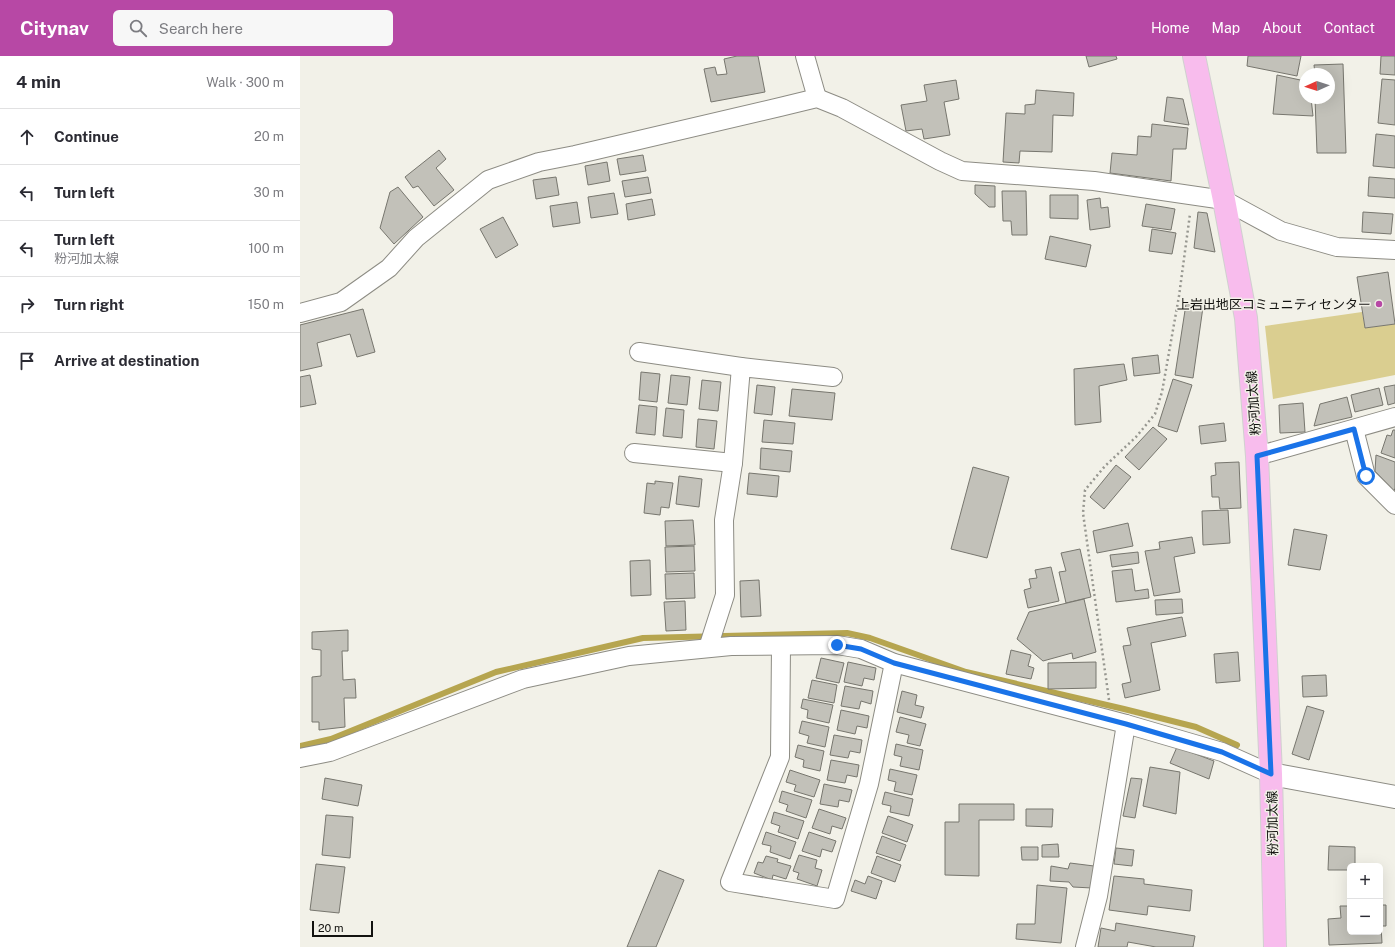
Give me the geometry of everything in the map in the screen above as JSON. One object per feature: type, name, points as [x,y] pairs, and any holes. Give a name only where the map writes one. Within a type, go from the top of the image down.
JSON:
[{"type":"main road","name":"粉河加太線","points":[[1194,56],[1224,200],[1246,318],[1257,456],[1271,774],[1276,947]]},
{"type":"main road","points":[[1271,774],[1395,797]]},
{"type":"street","points":[[805,56],[817,98]]},
{"type":"street","points":[[300,313],[341,302],[383,273],[416,238],[488,180],[539,162],[817,98],[842,108],[940,161],[962,171],[1094,181],[1224,200],[1281,231],[1337,247],[1395,250]]},
{"type":"street","points":[[639,352],[741,367],[834,377]]},
{"type":"street","points":[[708,648],[724,595],[724,520],[733,463],[741,367]]},
{"type":"street","points":[[1257,456],[1395,417]]},
{"type":"street","points":[[1354,429],[1366,476],[1395,506]]},
{"type":"street","points":[[634,453],[733,463]]},
{"type":"street","points":[[300,758],[330,752],[523,680],[629,656],[731,646],[837,645],[861,649],[894,663],[1119,722],[1222,752],[1271,774]]},
{"type":"street","points":[[781,646],[780,756],[730,882],[835,899],[870,784],[894,663]]},
{"type":"street","points":[[1085,947],[1098,896],[1119,722]]},
{"type":"path","points":[[1119,722],[1083,512],[1085,490],[1105,466],[1136,437],[1155,414],[1162,392],[1179,296],[1192,195]]},
{"type":"shaded area","points":[[1362,312],[1365,328],[1395,324],[1395,375],[1273,399],[1265,326]]},
{"type":"building","points":[[737,56],[758,56],[765,92],[711,102],[704,69],[715,67],[717,75],[727,74],[724,59]]},
{"type":"building","points":[[1086,56],[1116,56],[1117,59],[1089,67]]},
{"type":"building","points":[[1248,56],[1301,56],[1297,76],[1247,66]]},
{"type":"building","points":[[1381,56],[1395,56],[1395,75],[1380,74]]},
{"type":"building","points":[[1343,64],[1346,153],[1317,153],[1315,104],[1335,104],[1335,68],[1314,68],[1314,65]]},
{"type":"building","points":[[1277,75],[1299,80],[1299,104],[1312,104],[1313,116],[1273,114]]},
{"type":"building","points":[[1382,79],[1395,80],[1395,125],[1378,123]]},
{"type":"building","points":[[956,80],[959,99],[944,102],[950,135],[924,139],[922,129],[906,131],[901,105],[927,101],[924,85]]},
{"type":"building","points":[[1036,90],[1074,93],[1073,116],[1053,115],[1052,152],[1020,151],[1019,163],[1003,162],[1006,113],[1025,114],[1025,105],[1035,104]]},
{"type":"building","points":[[1167,97],[1183,99],[1189,125],[1164,121]]},
{"type":"building","points":[[1152,124],[1188,128],[1186,149],[1173,149],[1171,181],[1110,173],[1112,153],[1137,155],[1138,136],[1151,137]]},
{"type":"building","points":[[1376,134],[1395,136],[1395,168],[1373,166]]},
{"type":"building","points":[[439,150],[446,159],[436,168],[454,190],[434,206],[418,186],[413,188],[405,177]]},
{"type":"building","points":[[643,155],[646,171],[620,175],[617,159]]},
{"type":"building","points":[[607,162],[610,181],[588,185],[585,166]]},
{"type":"building","points":[[556,177],[559,195],[536,199],[533,180]]},
{"type":"building","points":[[648,177],[651,193],[625,197],[622,181]]},
{"type":"building","points":[[1369,177],[1395,179],[1395,198],[1368,196]]},
{"type":"building","points":[[975,185],[995,186],[995,207],[989,207],[975,194]]},
{"type":"building","points":[[398,187],[423,217],[394,244],[380,228],[390,192]]},
{"type":"building","points":[[1002,191],[1026,191],[1027,235],[1012,235],[1011,221],[1003,221]]},
{"type":"building","points":[[614,193],[618,214],[591,218],[588,197]]},
{"type":"building","points":[[1050,195],[1078,195],[1078,219],[1050,218]]},
{"type":"building","points":[[1100,198],[1101,208],[1108,207],[1110,227],[1090,230],[1087,200]]},
{"type":"building","points":[[652,199],[655,215],[628,220],[626,204]]},
{"type":"building","points":[[577,202],[580,223],[553,227],[550,206]]},
{"type":"building","points":[[1146,204],[1175,209],[1171,230],[1142,226]]},
{"type":"building","points":[[1198,212],[1207,213],[1215,252],[1194,248]]},
{"type":"building","points":[[1363,212],[1393,214],[1391,234],[1362,232]]},
{"type":"building","points":[[503,217],[518,245],[496,258],[480,229]]},
{"type":"building","points":[[1152,229],[1176,233],[1172,254],[1149,251]]},
{"type":"building","points":[[1050,236],[1091,245],[1086,267],[1045,259]]},
{"type":"building","points":[[1388,272],[1395,324],[1365,328],[1357,277]]},
{"type":"building","points":[[1186,304],[1203,307],[1193,378],[1175,375]]},
{"type":"building","points":[[363,309],[375,352],[357,357],[350,334],[317,343],[322,366],[300,371],[300,325]]},
{"type":"building","points":[[1158,355],[1160,373],[1134,376],[1132,358]]},
{"type":"building","points":[[1124,364],[1127,380],[1099,386],[1101,422],[1075,425],[1074,369]]},
{"type":"building","points":[[641,372],[660,374],[657,402],[639,400]]},
{"type":"building","points":[[310,375],[316,404],[300,407],[300,377]]},
{"type":"building","points":[[671,375],[690,377],[687,405],[668,403]]},
{"type":"building","points":[[1173,379],[1192,385],[1177,432],[1158,426]]},
{"type":"building","points":[[702,380],[721,382],[718,411],[699,409]]},
{"type":"building","points":[[757,385],[775,387],[772,415],[754,413]]},
{"type":"building","points":[[1395,385],[1395,403],[1388,405],[1384,387]]},
{"type":"building","points":[[1379,388],[1383,405],[1355,412],[1351,395]]},
{"type":"building","points":[[792,389],[835,393],[832,420],[789,416]]},
{"type":"building","points":[[1347,397],[1352,417],[1314,426],[1320,404]]},
{"type":"building","points":[[1303,403],[1305,432],[1280,433],[1279,405]]},
{"type":"building","points":[[639,405],[657,407],[655,435],[636,433]]},
{"type":"building","points":[[666,408],[684,410],[682,438],[663,436]]},
{"type":"building","points":[[698,419],[717,421],[714,449],[696,447]]},
{"type":"building","points":[[764,420],[795,423],[793,444],[762,442]]},
{"type":"building","points":[[1224,423],[1226,441],[1201,444],[1199,426]]},
{"type":"building","points":[[1153,427],[1167,439],[1139,470],[1125,457]]},
{"type":"building","points":[[1393,430],[1395,430],[1395,458],[1381,453],[1387,435],[1391,436]]},
{"type":"building","points":[[761,448],[792,451],[790,472],[760,469]]},
{"type":"building","points":[[1376,455],[1395,462],[1394,491],[1375,471]]},
{"type":"building","points":[[1239,462],[1241,508],[1220,509],[1219,497],[1212,497],[1211,476],[1216,475],[1215,463]]},
{"type":"building","points":[[1116,465],[1131,477],[1104,509],[1090,497]]},
{"type":"building","points":[[973,467],[1009,477],[987,558],[951,549]]},
{"type":"building","points":[[749,473],[779,476],[777,497],[747,494]]},
{"type":"building","points":[[679,476],[702,479],[699,507],[676,504]]},
{"type":"building","points":[[655,481],[673,483],[669,508],[661,507],[660,515],[644,513],[647,483],[655,484]]},
{"type":"building","points":[[1228,510],[1230,543],[1203,545],[1202,511]]},
{"type":"building","points":[[693,520],[695,545],[666,546],[665,521]]},
{"type":"building","points":[[1128,523],[1133,546],[1097,553],[1093,531]]},
{"type":"building","points":[[1294,529],[1327,535],[1320,570],[1288,565]]},
{"type":"building","points":[[1192,537],[1195,553],[1174,557],[1180,592],[1154,596],[1145,551],[1160,549],[1159,542]]},
{"type":"building","points":[[694,546],[695,571],[666,572],[665,547]]},
{"type":"building","points":[[1080,549],[1091,597],[1066,603],[1059,572],[1066,571],[1061,553]]},
{"type":"building","points":[[1138,552],[1139,563],[1112,567],[1110,555]]},
{"type":"building","points":[[650,560],[651,595],[631,596],[630,561]]},
{"type":"building","points":[[1051,567],[1059,601],[1028,608],[1024,590],[1031,588],[1029,579],[1037,578],[1035,570]]},
{"type":"building","points":[[1132,569],[1135,591],[1148,589],[1149,598],[1116,602],[1112,571]]},
{"type":"building","points":[[694,573],[695,598],[666,599],[665,574]]},
{"type":"building","points":[[759,580],[761,616],[741,617],[740,581]]},
{"type":"building","points":[[1084,599],[1096,652],[1073,659],[1072,653],[1043,661],[1017,639],[1029,612]]},
{"type":"building","points":[[1182,599],[1183,613],[1156,615],[1155,600]]},
{"type":"building","points":[[685,601],[686,630],[666,631],[664,602]]},
{"type":"building","points":[[1182,617],[1186,636],[1151,643],[1160,690],[1125,698],[1122,684],[1131,682],[1123,646],[1131,645],[1127,628]]},
{"type":"building","points":[[348,630],[348,651],[342,651],[343,680],[355,679],[356,698],[344,698],[345,727],[319,730],[319,722],[312,722],[312,677],[321,676],[321,650],[312,649],[312,632]]},
{"type":"building","points":[[1011,650],[1031,655],[1028,666],[1034,668],[1031,679],[1006,674]]},
{"type":"building","points":[[1238,652],[1240,681],[1216,683],[1214,654]]},
{"type":"building","points":[[821,658],[844,663],[839,683],[816,678]]},
{"type":"building","points":[[848,662],[876,668],[874,680],[864,678],[862,686],[844,682]]},
{"type":"building","points":[[1096,662],[1096,688],[1048,689],[1048,663]]},
{"type":"building","points":[[1326,675],[1327,696],[1303,697],[1302,676]]},
{"type":"building","points":[[812,680],[837,685],[834,703],[808,698]]},
{"type":"building","points":[[845,686],[873,691],[871,704],[861,701],[859,709],[841,706]]},
{"type":"building","points":[[902,691],[917,695],[915,705],[924,707],[921,718],[897,712]]},
{"type":"building","points":[[803,699],[833,705],[829,723],[807,718],[808,710],[801,708]]},
{"type":"building","points":[[1307,706],[1324,711],[1309,760],[1292,754]]},
{"type":"building","points":[[841,710],[869,716],[867,728],[857,726],[855,734],[837,730]]},
{"type":"building","points":[[900,717],[926,724],[920,746],[907,743],[909,735],[896,732]]},
{"type":"building","points":[[802,721],[829,727],[825,747],[807,743],[809,736],[799,733]]},
{"type":"building","points":[[834,735],[862,740],[860,753],[850,751],[848,758],[830,755]]},
{"type":"building","points":[[896,744],[923,750],[919,770],[900,766],[902,757],[894,755]]},
{"type":"building","points":[[798,745],[824,751],[820,771],[803,767],[804,760],[795,757]]},
{"type":"building","points":[[1177,747],[1214,761],[1209,779],[1170,763]]},
{"type":"building","points":[[831,760],[859,765],[857,777],[847,775],[845,783],[827,780]]},
{"type":"building","points":[[1150,767],[1180,772],[1176,814],[1143,806]]},
{"type":"building","points":[[890,769],[917,775],[912,795],[894,791],[896,782],[888,780]]},
{"type":"building","points":[[790,770],[820,780],[814,797],[794,791],[796,785],[786,782]]},
{"type":"building","points":[[325,778],[362,785],[358,806],[322,799]]},
{"type":"building","points":[[1131,778],[1142,779],[1135,818],[1123,816]]},
{"type":"building","points":[[824,784],[852,790],[849,802],[839,800],[838,807],[820,804]]},
{"type":"building","points":[[782,791],[812,800],[806,818],[786,811],[788,805],[779,802]]},
{"type":"building","points":[[885,792],[913,799],[909,816],[890,812],[891,806],[882,804]]},
{"type":"building","points":[[959,804],[1014,804],[1014,820],[979,820],[979,876],[945,875],[945,822],[959,822]]},
{"type":"building","points":[[819,809],[846,818],[842,829],[832,826],[830,834],[812,828]]},
{"type":"building","points":[[1026,809],[1053,809],[1052,827],[1026,826]]},
{"type":"building","points":[[774,812],[804,821],[798,839],[778,832],[780,826],[771,823]]},
{"type":"building","points":[[326,815],[353,817],[350,858],[322,855]]},
{"type":"building","points":[[888,816],[913,825],[907,842],[882,833]]},
{"type":"building","points":[[766,832],[796,842],[790,859],[770,852],[771,846],[762,844]]},
{"type":"building","points":[[809,832],[836,841],[832,852],[822,849],[820,857],[802,851]]},
{"type":"building","points":[[882,836],[906,845],[900,861],[876,853]]},
{"type":"building","points":[[1058,844],[1059,857],[1042,857],[1042,845]]},
{"type":"building","points":[[1329,846],[1355,847],[1355,863],[1347,863],[1347,870],[1328,870]]},
{"type":"building","points":[[1021,847],[1038,847],[1038,860],[1022,860]]},
{"type":"building","points":[[1116,848],[1134,850],[1132,866],[1114,864]]},
{"type":"building","points":[[799,855],[817,860],[815,868],[822,870],[817,886],[797,879],[799,873],[793,871]]},
{"type":"building","points":[[766,856],[778,859],[777,862],[791,866],[786,879],[773,875],[772,880],[754,873],[758,862],[763,863]]},
{"type":"building","points":[[877,856],[901,865],[895,882],[871,873]]},
{"type":"building","points":[[1070,863],[1094,866],[1092,888],[1073,887],[1069,882],[1050,881],[1051,866],[1068,869]]},
{"type":"building","points":[[316,864],[345,867],[339,913],[310,910]]},
{"type":"building","points":[[659,870],[684,880],[656,947],[627,947]]},
{"type":"building","points":[[868,876],[882,881],[876,899],[851,891],[855,880],[865,884]]},
{"type":"building","points":[[1114,876],[1144,879],[1144,884],[1192,890],[1190,911],[1148,906],[1147,915],[1109,910]]},
{"type":"building","points":[[1037,885],[1067,888],[1061,943],[1016,939],[1017,924],[1035,924]]},
{"type":"building","points":[[1383,905],[1386,905],[1386,926],[1383,926]]},
{"type":"building","points":[[1340,906],[1347,906],[1347,935],[1382,935],[1382,943],[1329,945],[1328,919],[1341,918]]},
{"type":"building","points":[[1116,923],[1195,936],[1193,947],[1156,947],[1128,942],[1127,947],[1098,947],[1101,928],[1115,931]]},
{"type":"waterway","points":[[300,746],[331,739],[496,672],[643,638],[847,633],[870,638],[966,672],[1196,727],[1237,745]]},
{"type":"place","name":"上岩出地区コミュニティセンター","points":[[1379,304]]},
{"type":"route","points":[[837,645],[861,649],[894,663],[1126,724],[1222,752],[1271,774],[1257,456],[1354,429],[1366,476]]}]
